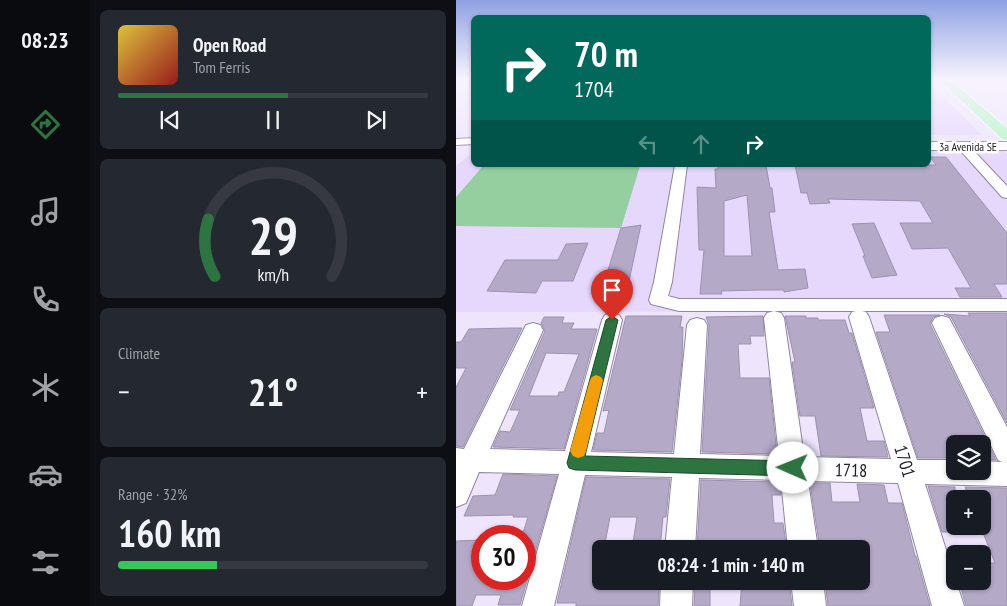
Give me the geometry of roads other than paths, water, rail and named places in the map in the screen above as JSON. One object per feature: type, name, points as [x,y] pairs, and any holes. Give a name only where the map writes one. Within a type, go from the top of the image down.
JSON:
[{"type":"main road","points":[[974,107],[1007,137]]},
{"type":"street","name":"3a Avenida SE","points":[[931,138],[1007,137]]},
{"type":"street","points":[[456,142],[471,142]]},
{"type":"street","name":"3a Avenida SE","points":[[931,146],[1007,146]]},
{"type":"street","points":[[962,146],[1007,194]]},
{"type":"street","points":[[456,149],[471,149]]},
{"type":"street","points":[[680,167],[663,282],[658,300],[678,305],[1007,305]]},
{"type":"street","name":"1701","points":[[859,317],[948,606]]},
{"type":"street","points":[[774,318],[802,540]]},
{"type":"street","points":[[538,606],[612,320]]},
{"type":"street","points":[[942,322],[1007,452]]},
{"type":"street","points":[[681,540],[696,325]]},
{"type":"street","points":[[456,494],[464,460],[533,330]]},
{"type":"street","name":"1718","points":[[464,460],[1007,474]]},
{"type":"street","points":[[676,606],[677,590]]},
{"type":"street","points":[[808,590],[810,606]]}]
